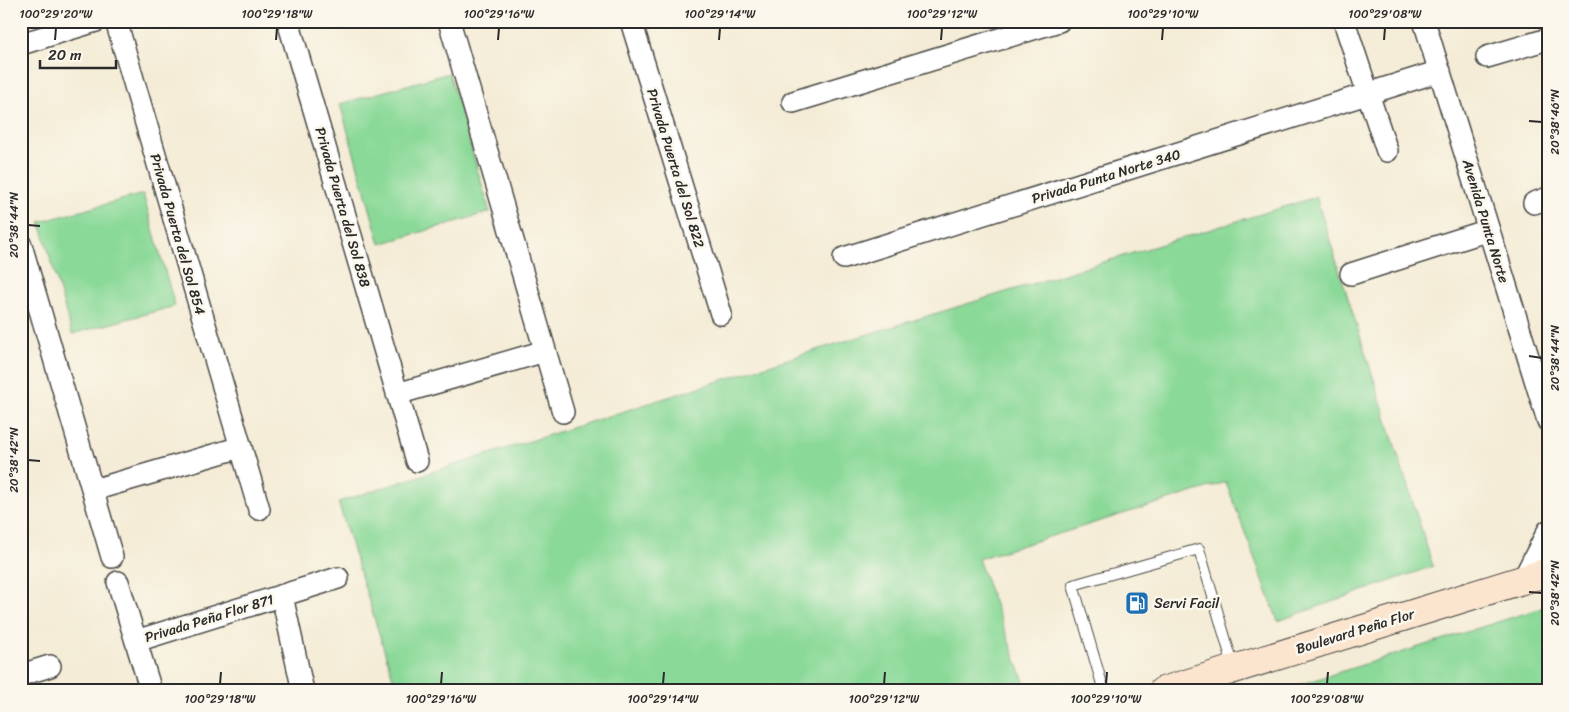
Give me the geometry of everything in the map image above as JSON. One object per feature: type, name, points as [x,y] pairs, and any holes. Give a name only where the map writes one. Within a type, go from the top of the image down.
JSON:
[{"type":"main road","name":"Boulevard Peña Flor","points":[[1163,691],[1535,576]]},
{"type":"street","points":[[21,44],[96,21]]},
{"type":"street","name":"Privada Puerta del Sol 854","points":[[116,21],[259,509]]},
{"type":"street","name":"Privada Puerta del Sol 838","points":[[288,21],[417,461]]},
{"type":"street","points":[[449,21],[564,412]]},
{"type":"street","name":"Privada Puerta del Sol 822","points":[[631,21],[721,314]]},
{"type":"street","points":[[793,102],[1059,21]]},
{"type":"street","points":[[1344,21],[1387,151]]},
{"type":"street","name":"Avenida Punta Norte","points":[[1424,21],[1489,230],[1544,395],[1548,421]]},
{"type":"street","points":[[1487,57],[1548,39]]},
{"type":"street","name":"Privada Punta Norte 340","points":[[844,258],[1440,72]]},
{"type":"street","points":[[1351,274],[1489,230]]},
{"type":"street","points":[[21,245],[112,557]]},
{"type":"street","points":[[397,394],[545,351]]},
{"type":"street","points":[[93,490],[241,447]]},
{"type":"street","points":[[1535,576],[1548,531]]},
{"type":"street","name":"Privada Peña Flor 871","points":[[136,640],[338,578]]},
{"type":"street","name":"Privada Peña Flor 871","points":[[118,582],[151,691]]},
{"type":"street","name":"Privada Peña Flor 871","points":[[282,596],[303,691]]},
{"type":"street","points":[[21,675],[50,666]]},
{"type":"lane","points":[[1104,691],[1073,585],[1199,548],[1235,668]]},
{"type":"green space","points":[[449,73],[490,212],[380,244],[340,104]]},
{"type":"green space","points":[[143,194],[175,306],[72,334],[40,222]]},
{"type":"green space","points":[[1316,197],[1433,566],[1278,621],[1226,482],[978,559],[1026,687],[1013,691],[397,691],[338,502],[826,347]]},
{"type":"green space","points":[[1548,606],[1548,691],[1280,691]]},
{"type":"place","name":"Servi Facil","points":[[1137,603]]}]
